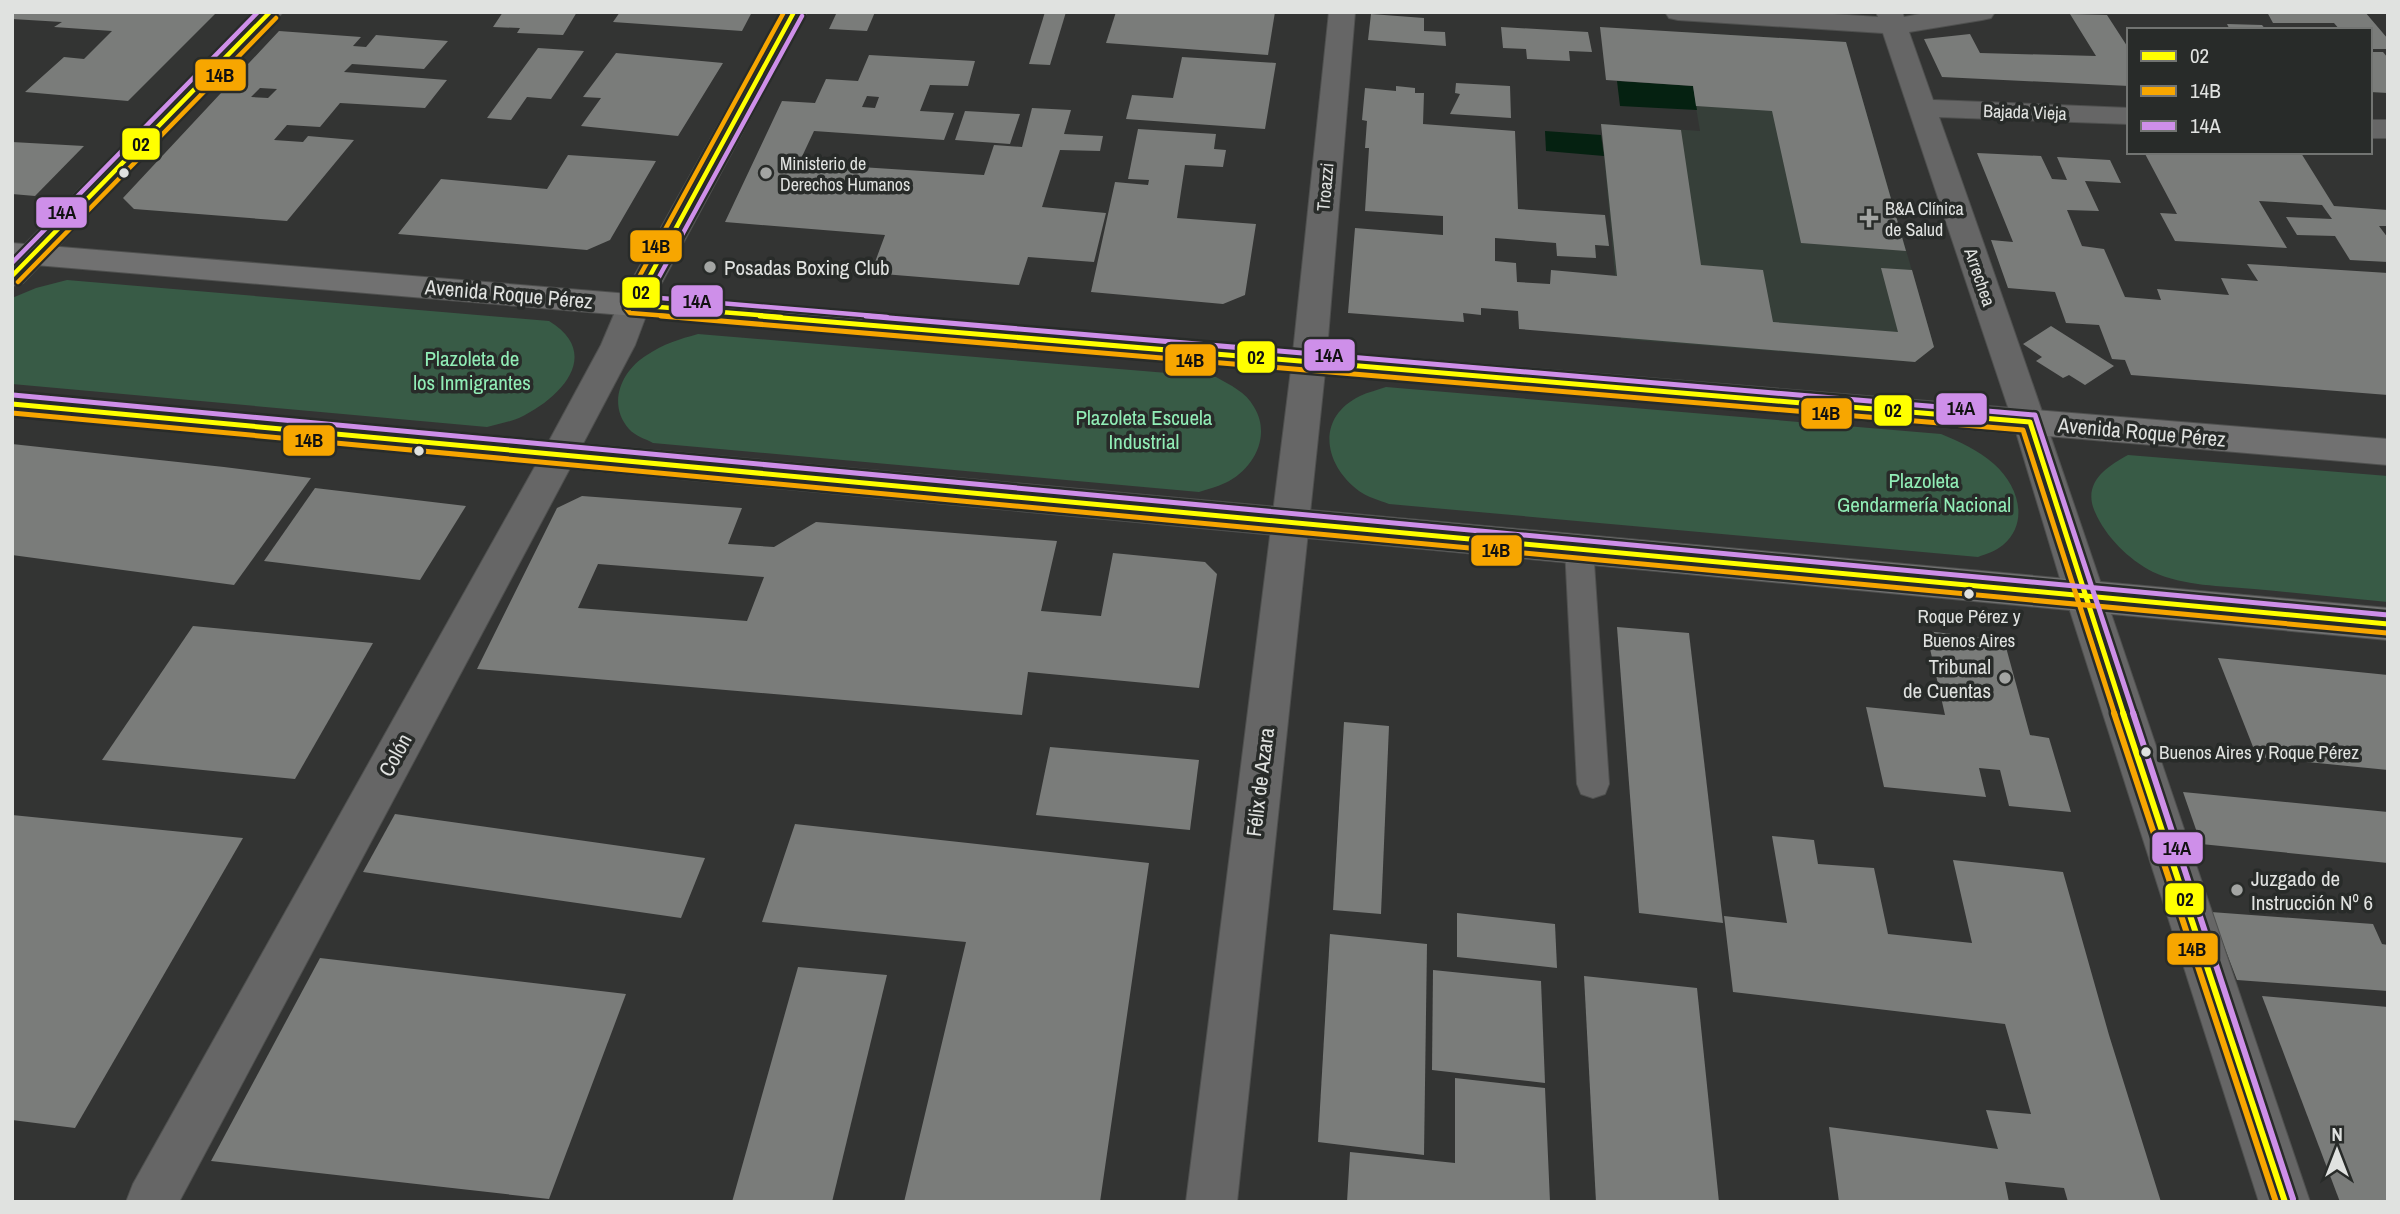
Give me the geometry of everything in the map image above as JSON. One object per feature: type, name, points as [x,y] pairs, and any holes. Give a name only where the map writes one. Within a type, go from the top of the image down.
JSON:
[{"type":"main road","name":"Avenida Roque Pérez","points":[[24,254],[2388,453]]},
{"type":"main road","points":[[12,404],[2388,624]]},
{"type":"street","points":[[12,276],[24,254],[270,12]]},
{"type":"street","name":"Colón","points":[[151,1202],[559,455],[618,345],[634,305],[794,12]]},
{"type":"street","name":"Troazzi","points":[[1309,362],[1342,12]]},
{"type":"street","points":[[1678,12],[1891,19],[1982,12]]},
{"type":"street","name":"Arrechea","points":[[1891,19],[2031,422],[2084,595],[2285,1202]]},
{"type":"street","name":"Bajada Vieja","points":[[1922,108],[2127,116]]},
{"type":"street","name":"Félix de Azara","points":[[1211,1202],[1309,362]]},
{"type":"lane","points":[[1578,548],[1593,784]]},
{"type":"shaded area","points":[[1683,32],[1846,42],[1934,347],[1915,362],[1621,339],[1601,124],[1700,131]]},
{"type":"shaded area","points":[[1617,81],[1693,86],[1697,110],[1620,106]]},
{"type":"shaded area","points":[[1545,131],[1601,135],[1604,156],[1546,151]]},
{"type":"green space","name":"Plazoleta de los Inmigrantes","points":[[67,280],[549,321],[565,334],[573,347],[574,361],[570,374],[549,399],[519,418],[487,427],[12,384],[12,298]]},
{"type":"green space","name":"Plazoleta Escuela Industrial","points":[[698,334],[1216,377],[1237,389],[1251,402],[1259,418],[1260,440],[1257,451],[1244,470],[1225,483],[1199,492],[653,443],[634,434],[622,419],[619,409],[618,399],[624,379],[638,362],[653,351]]},
{"type":"green space","name":"Plazoleta Gendarmería Nacional","points":[[1386,387],[1941,434],[1975,450],[2002,473],[2015,493],[2018,504],[2016,526],[2003,545],[1978,557],[1389,504],[1362,493],[1347,480],[1332,455],[1330,442],[1336,416],[1346,405],[1363,395]]},
{"type":"green space","points":[[2128,455],[2388,476],[2388,602],[2203,585],[2165,577],[2144,567],[2112,539],[2095,512],[2092,502],[2094,484],[2098,477]]},
{"type":"building","points":[[12,12],[217,12],[128,101],[25,92],[64,57],[84,59],[112,31],[54,27],[62,22],[12,19]]},
{"type":"building","points":[[503,12],[577,12],[563,35],[517,33],[520,28],[493,27]]},
{"type":"building","points":[[620,12],[752,12],[742,31],[613,22]]},
{"type":"building","points":[[837,12],[875,12],[867,31],[829,29]]},
{"type":"building","points":[[1045,12],[1066,12],[1050,65],[1029,64]]},
{"type":"building","points":[[1116,12],[1275,12],[1268,55],[1106,43]]},
{"type":"building","points":[[2267,12],[2365,12],[2388,39],[2388,49],[2372,49],[2372,28],[2338,28],[2334,23],[2273,23]]},
{"type":"building","points":[[1371,14],[1424,18],[1424,31],[1445,32],[1446,46],[1368,40]]},
{"type":"building","points":[[2070,14],[2107,15],[2127,46],[2127,86],[1942,77],[1924,39],[1970,34],[1980,53],[2096,56]]},
{"type":"building","points":[[2227,24],[2262,25],[2264,28],[2229,28]]},
{"type":"building","points":[[1501,27],[1588,32],[1592,52],[1569,51],[1570,61],[1527,59],[1526,49],[1503,48]]},
{"type":"building","points":[[1600,27],[1846,42],[1906,251],[1801,243],[1772,111],[1696,106],[1693,86],[1606,80]]},
{"type":"building","points":[[279,31],[361,37],[353,46],[366,47],[376,35],[448,41],[424,69],[352,64],[344,72],[447,80],[425,108],[340,103],[320,127],[287,125],[274,140],[303,142],[308,136],[354,140],[287,221],[134,209],[123,198]],"holes":[[[260,88],[277,89],[268,98],[251,97]]]},
{"type":"building","points":[[538,48],[584,51],[551,99],[527,97],[511,120],[487,118]]},
{"type":"building","points":[[2372,52],[2383,52],[2388,58],[2388,93],[2372,92]]},
{"type":"building","points":[[616,53],[723,63],[678,136],[581,126],[601,98],[583,97]]},
{"type":"building","points":[[869,55],[975,61],[968,86],[930,85],[920,111],[954,113],[944,140],[814,131],[799,163],[984,175],[994,145],[1022,147],[1032,108],[1071,110],[1064,134],[1103,136],[1100,151],[1060,150],[1042,207],[1106,213],[1094,262],[1028,257],[1019,285],[871,273],[885,235],[725,222],[782,101],[815,103],[826,79],[858,81]],"holes":[[[867,96],[879,97],[875,108],[862,107]]]},
{"type":"building","points":[[1182,57],[1276,63],[1265,129],[1126,119],[1132,95],[1173,98]]},
{"type":"building","points":[[1456,83],[1510,86],[1511,118],[1450,114],[1460,94],[1455,93]]},
{"type":"building","points":[[1396,86],[1415,88],[1415,93],[1424,93],[1423,124],[1515,131],[1518,209],[1605,215],[1609,246],[1595,245],[1596,258],[1557,256],[1556,243],[1495,238],[1495,261],[1516,263],[1517,282],[1550,284],[1551,270],[1617,276],[1601,124],[1681,130],[1701,265],[1763,270],[1773,322],[1898,332],[1881,268],[1912,270],[1934,347],[1915,362],[1519,329],[1518,311],[1481,308],[1481,315],[1463,313],[1464,322],[1348,313],[1355,228],[1443,235],[1443,216],[1365,211],[1369,148],[1365,148],[1367,121],[1362,120],[1365,88],[1396,91]]},
{"type":"building","points":[[965,111],[1020,114],[1010,144],[955,140]]},
{"type":"building","points":[[1138,129],[1216,134],[1214,149],[1226,150],[1223,167],[1185,165],[1177,218],[1256,224],[1245,295],[1223,304],[1091,292],[1115,182],[1148,185],[1149,180],[1128,179]]},
{"type":"building","points":[[12,142],[84,146],[35,196],[12,194]]},
{"type":"building","points":[[1977,153],[2041,156],[2052,179],[2067,180],[2057,157],[2110,160],[2121,183],[2085,181],[2099,211],[2067,210],[2082,246],[2104,249],[2125,297],[2161,300],[2157,289],[2229,295],[2221,278],[2258,281],[2247,264],[2388,273],[2388,395],[2131,375],[2125,360],[2112,359],[2099,325],[2066,323],[2055,292],[2008,288],[1991,240],[2013,242]]},
{"type":"building","points":[[2145,154],[2302,154],[2334,206],[2388,210],[2388,226],[2379,226],[2388,238],[2388,262],[2350,260],[2335,236],[2297,235],[2286,217],[2332,219],[2322,205],[2259,201],[2287,248],[2175,241],[2160,213],[2177,214]]},
{"type":"building","points":[[568,155],[656,161],[610,240],[587,250],[398,234],[441,179],[547,189]]},
{"type":"building","points":[[2051,326],[2114,366],[2085,385],[2069,375],[2063,378],[2036,361],[2042,357],[2023,344]]},
{"type":"building","points":[[12,444],[311,478],[234,585],[12,555]]},
{"type":"building","points":[[315,488],[466,506],[420,580],[264,561]]},
{"type":"building","points":[[582,496],[742,508],[728,544],[774,547],[816,522],[1057,541],[1041,611],[1101,616],[1113,553],[1205,562],[1217,574],[1199,688],[1028,672],[1022,715],[477,669],[557,508]],"holes":[[[598,564],[764,577],[747,621],[578,608]]]},
{"type":"building","points":[[193,626],[373,643],[295,779],[102,760]]},
{"type":"building","points":[[1617,627],[1689,633],[1723,923],[1639,913]]},
{"type":"building","points":[[1926,631],[2004,640],[2030,735],[2049,738],[2071,812],[2009,806],[2000,770],[1979,768],[1986,797],[1884,787],[1866,707],[1945,715]]},
{"type":"building","points":[[2218,658],[2388,675],[2388,770],[2257,757]]},
{"type":"building","points":[[1344,722],[1389,726],[1381,914],[1333,910]]},
{"type":"building","points":[[1050,747],[1199,760],[1190,830],[1036,815]]},
{"type":"building","points":[[2183,792],[2388,812],[2388,863],[2201,844]]},
{"type":"building","points":[[395,814],[705,858],[681,918],[363,872]]},
{"type":"building","points":[[12,815],[243,838],[75,1128],[12,1120]]},
{"type":"building","points":[[795,824],[1149,863],[1100,1202],[904,1202],[966,942],[762,922]]},
{"type":"building","points":[[1772,836],[1814,840],[1818,864],[1874,868],[1888,934],[1972,943],[1953,860],[2063,872],[2109,1035],[2161,1202],[2068,1202],[2064,1188],[2005,1182],[2009,1202],[1839,1202],[1829,1127],[1998,1149],[1986,1110],[2031,1114],[2005,1024],[1733,992],[1724,916],[1787,923]]},
{"type":"building","points":[[2211,912],[2373,924],[2382,944],[2388,945],[2388,991],[2237,980]]},
{"type":"building","points":[[1457,913],[1555,924],[1557,968],[1457,957]]},
{"type":"building","points":[[1330,934],[1427,944],[1424,1155],[1318,1142]]},
{"type":"building","points":[[320,958],[626,994],[549,1199],[211,1161]]},
{"type":"building","points":[[798,967],[887,975],[832,1202],[732,1202]]},
{"type":"building","points":[[1433,970],[1541,981],[1545,1083],[1432,1070]]},
{"type":"building","points":[[1584,976],[1697,988],[1719,1202],[1596,1202]]},
{"type":"building","points":[[2262,996],[2388,1007],[2388,1202],[2340,1202]]},
{"type":"building","points":[[1455,1078],[1545,1088],[1550,1202],[1347,1202],[1350,1152],[1455,1163]]},
{"type":"transit line","name":"14A","points":[[12,263],[258,12]]},
{"type":"transit line","name":"02","points":[[12,276],[270,12]]},
{"type":"transit line","name":"14B","points":[[784,12],[626,301],[626,308],[630,313],[2023,430],[2276,1202]]},
{"type":"transit line","name":"02","points":[[794,12],[634,305],[2030,422],[2084,595],[2285,1202]]},
{"type":"transit line","name":"14A","points":[[802,16],[648,297],[2035,415],[2293,1199]]},
{"type":"transit line","name":"14B","points":[[18,282],[276,18]]},
{"type":"transit line","name":"14A","points":[[13,395],[2388,615]]},
{"type":"transit line","name":"02","points":[[12,404],[2388,624]]},
{"type":"transit line","name":"14B","points":[[12,413],[2387,633]]},
{"type":"place","name":"Ministerio de Derechos Humanos","points":[[766,173]]},
{"type":"place","name":"B&A Clínica de Salud","points":[[1869,218]]},
{"type":"place","name":"Posadas Boxing Club","points":[[710,267]]},
{"type":"place","name":"Roque Pérez y Buenos Aires","points":[[1969,594]]},
{"type":"place","name":"Tribunal de Cuentas","points":[[2005,678]]},
{"type":"place","name":"Buenos Aires y Roque Pérez","points":[[2146,752]]},
{"type":"place","name":"Juzgado de Instrucción Nº 6","points":[[2237,890]]}]
